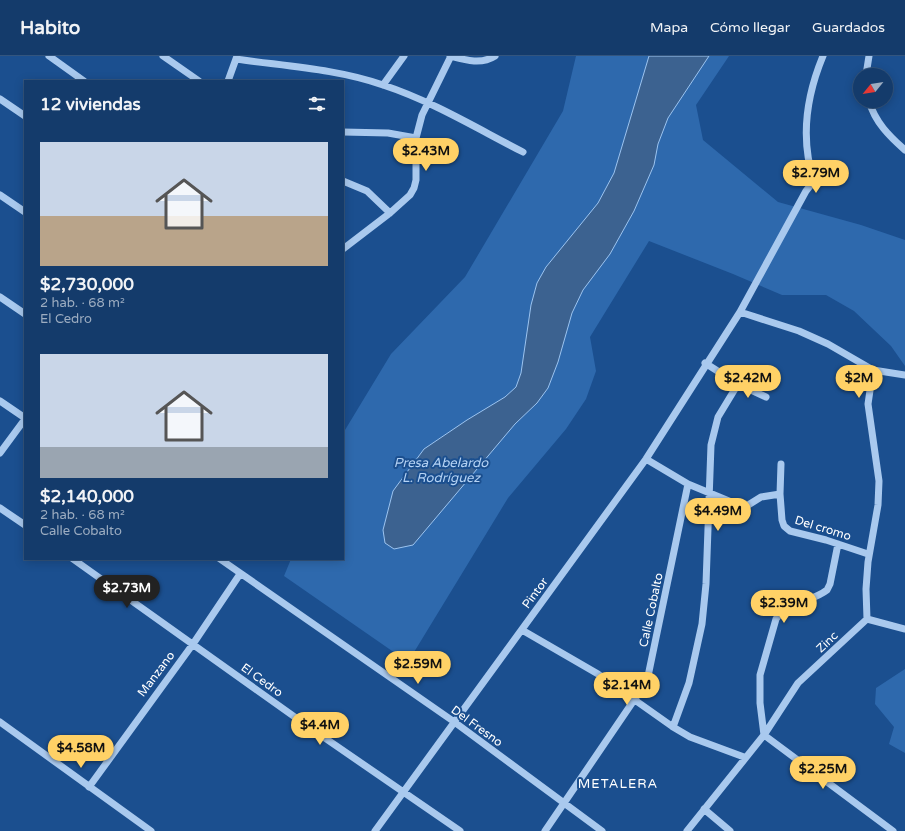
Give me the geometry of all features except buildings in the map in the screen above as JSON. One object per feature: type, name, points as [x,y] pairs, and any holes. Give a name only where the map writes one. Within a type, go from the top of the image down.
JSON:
[{"type":"street","points":[[49,56],[83,80]]},
{"type":"street","points":[[163,56],[197,80]]},
{"type":"street","points":[[383,84],[404,56]]},
{"type":"street","points":[[344,248],[390,213],[410,195],[414,188],[416,180],[416,138],[427,103],[451,56],[481,62],[489,60],[495,56]]},
{"type":"street","name":"Pintor","points":[[375,831],[646,459],[740,312],[806,191],[814,181],[806,151],[806,115],[823,56]]},
{"type":"street","points":[[867,68],[869,56]]},
{"type":"street","points":[[228,80],[236,57],[383,84],[427,103],[523,152]]},
{"type":"street","points":[[0,99],[24,115]]},
{"type":"street","points":[[872,108],[877,121],[889,136],[905,150]]},
{"type":"street","points":[[344,132],[383,132],[416,138]]},
{"type":"street","points":[[344,181],[367,191],[390,213]]},
{"type":"street","points":[[0,195],[24,211]]},
{"type":"street","points":[[0,297],[24,313]]},
{"type":"street","points":[[740,312],[799,331],[828,344],[873,370],[905,375]]},
{"type":"street","points":[[706,363],[738,384],[766,397]]},
{"type":"street","points":[[873,370],[868,404],[879,481],[878,505],[868,554],[866,589],[867,619],[905,629]]},
{"type":"street","points":[[673,727],[689,683],[702,624],[706,584],[711,495],[711,445],[715,423],[738,384]]},
{"type":"street","points":[[0,401],[24,418]]},
{"type":"street","points":[[0,453],[24,420]]},
{"type":"street","points":[[646,459],[688,484],[711,495],[745,506],[761,497],[780,494],[781,464]]},
{"type":"street","name":"Calle Cobalto","points":[[545,831],[563,802],[635,699],[649,673],[688,484]]},
{"type":"street","name":"Del cromo","points":[[780,494],[780,511],[784,526],[790,531],[868,554]]},
{"type":"street","points":[[0,508],[24,525]]},
{"type":"street","points":[[838,544],[830,584],[827,590],[779,613],[776,619],[760,675],[760,703],[764,735],[894,831]]},
{"type":"street","name":"El Cedro","points":[[74,560],[402,792],[460,831]]},
{"type":"street","name":"Del Fresno","points":[[221,560],[453,722],[602,831]]},
{"type":"street","name":"Manzano","points":[[89,787],[193,644],[240,574]]},
{"type":"street","name":"Zinc","points":[[687,831],[744,757],[764,735],[798,683],[867,619]]},
{"type":"street","points":[[522,630],[592,671],[635,699],[673,727],[690,737],[744,757]]},
{"type":"street","points":[[0,722],[151,831]]},
{"type":"street","points":[[704,809],[730,831]]},
{"type":"shaded area","points":[[576,56],[729,56],[696,105],[703,140],[778,202],[861,225],[905,240],[905,366],[891,346],[854,311],[826,295],[782,295],[649,241],[590,337],[596,371],[586,399],[566,429],[508,498],[408,662],[284,576],[291,560],[344,560],[344,432],[391,354],[465,277],[563,111]]},
{"type":"shaded area","points":[[905,669],[905,753],[889,744],[894,727],[875,704],[876,688]]},
{"type":"water","name":"Presa Abelardo L. Rodríguez","points":[[649,56],[709,56],[668,118],[658,144],[654,165],[634,211],[610,254],[583,290],[572,313],[558,362],[548,388],[537,403],[515,424],[413,545],[394,549],[385,543],[383,530],[393,491],[424,449],[505,397],[516,387],[521,373],[531,305],[537,283],[546,267],[598,203],[614,173]]},
{"type":"district","name":"METALERA","points":[[618,783]]}]
